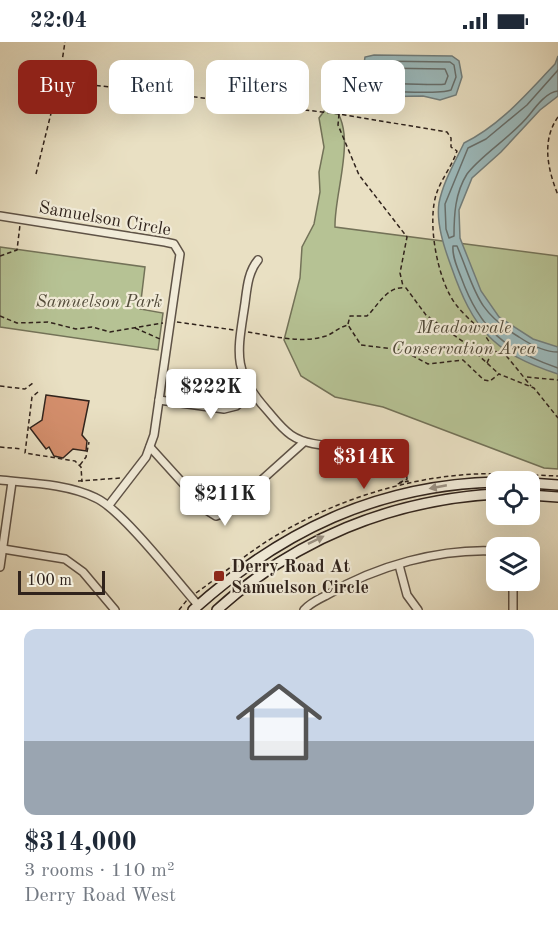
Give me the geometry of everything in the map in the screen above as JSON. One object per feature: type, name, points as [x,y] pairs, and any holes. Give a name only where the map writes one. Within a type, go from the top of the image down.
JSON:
[{"type":"main road","points":[[196,608],[251,561],[333,516],[408,492],[460,483],[486,482]]},
{"type":"main road","points":[[540,484],[558,485]]},
{"type":"main road","points":[[217,610],[260,574],[305,545],[336,530],[368,517],[408,507],[459,496],[486,495]]},
{"type":"main road","points":[[540,496],[558,497]]},
{"type":"street","name":"Samuelson Circle","points":[[0,216],[174,244],[180,254],[150,447],[146,457],[109,505]]},
{"type":"street","points":[[258,260],[249,276],[239,345],[241,370],[252,393],[282,428],[304,442],[366,451],[385,458],[391,468]]},
{"type":"street","points":[[159,400],[224,410],[236,406],[252,393]]},
{"type":"street","points":[[150,447],[208,511],[216,516],[226,512],[304,442]]},
{"type":"street","points":[[0,480],[77,491],[109,505],[196,608]]},
{"type":"street","points":[[0,567],[12,482]]},
{"type":"street","points":[[3,549],[64,559],[83,572],[115,610]]},
{"type":"street","points":[[304,610],[336,590],[399,565],[451,553],[486,551]]},
{"type":"street","points":[[399,565],[407,594],[418,610]]},
{"type":"street","points":[[513,591],[513,610]]},
{"type":"path","points":[[63,60],[66,42]]},
{"type":"path","points":[[97,85],[321,112]]},
{"type":"path","points":[[36,174],[51,114]]},
{"type":"path","points":[[487,363],[493,351],[491,344],[465,318],[449,296],[437,256],[432,228],[435,198],[457,151],[451,147],[451,138],[447,132],[435,129],[339,114],[338,125],[359,175],[407,237],[400,273],[404,287],[410,291],[426,315],[465,343],[499,374],[531,386]]},
{"type":"path","points":[[558,117],[553,124],[546,159],[558,195]]},
{"type":"path","points":[[0,256],[17,250],[20,218]]},
{"type":"path","points":[[404,287],[381,298],[367,316],[350,316],[348,325],[361,345],[385,346],[402,350],[428,364],[463,360],[486,381],[499,374]]},
{"type":"path","points":[[0,316],[17,323],[48,322],[76,329],[92,327],[110,332],[167,323]]},
{"type":"path","points":[[174,322],[237,331]]},
{"type":"path","points":[[244,332],[312,339],[331,334],[348,325]]},
{"type":"path","points":[[134,327],[168,341]]},
{"type":"path","points":[[493,351],[504,353],[558,418]]},
{"type":"path","points":[[526,377],[558,380]]},
{"type":"path","points":[[0,386],[25,389],[33,383]]},
{"type":"path","points":[[23,449],[32,398],[38,392]]},
{"type":"path","points":[[80,466],[86,457],[88,442]]},
{"type":"path","points":[[0,447],[23,449],[25,453],[75,461],[80,466],[82,482]]},
{"type":"path","points":[[391,468],[406,469],[407,479],[396,482],[408,481],[408,484]]},
{"type":"path","points":[[78,481],[131,478]]},
{"type":"path","points":[[180,610],[187,601]]},
{"type":"green space","name":"Meadowvale Conservation Area","points":[[322,114],[338,114],[343,129],[345,144],[335,227],[558,256],[558,469],[544,468],[383,407],[335,397],[301,376],[284,340],[300,278],[302,247],[314,224],[320,192],[319,172],[324,147],[319,118]]},
{"type":"green space","name":"Samuelson Park","points":[[0,247],[145,267],[140,309],[163,313],[158,350],[0,327]]},
{"type":"water","points":[[374,55],[452,56],[459,61],[462,77],[456,95],[440,100],[423,96],[405,96],[405,60],[365,60],[365,57]]},
{"type":"water","points":[[558,56],[558,96],[540,110],[501,152],[472,178],[459,210],[460,238],[481,291],[499,317],[533,339],[558,347],[558,374],[517,357],[501,347],[477,322],[459,288],[448,259],[441,235],[438,211],[443,187],[464,143],[490,127],[513,108],[555,64]]},
{"type":"building","points":[[46,395],[89,401],[82,435],[87,441],[86,451],[73,449],[63,458],[54,456],[49,447],[46,449],[30,428],[42,420]]},
{"type":"place","name":"Derry Road At Samuelson Circle","points":[[219,576]]}]
